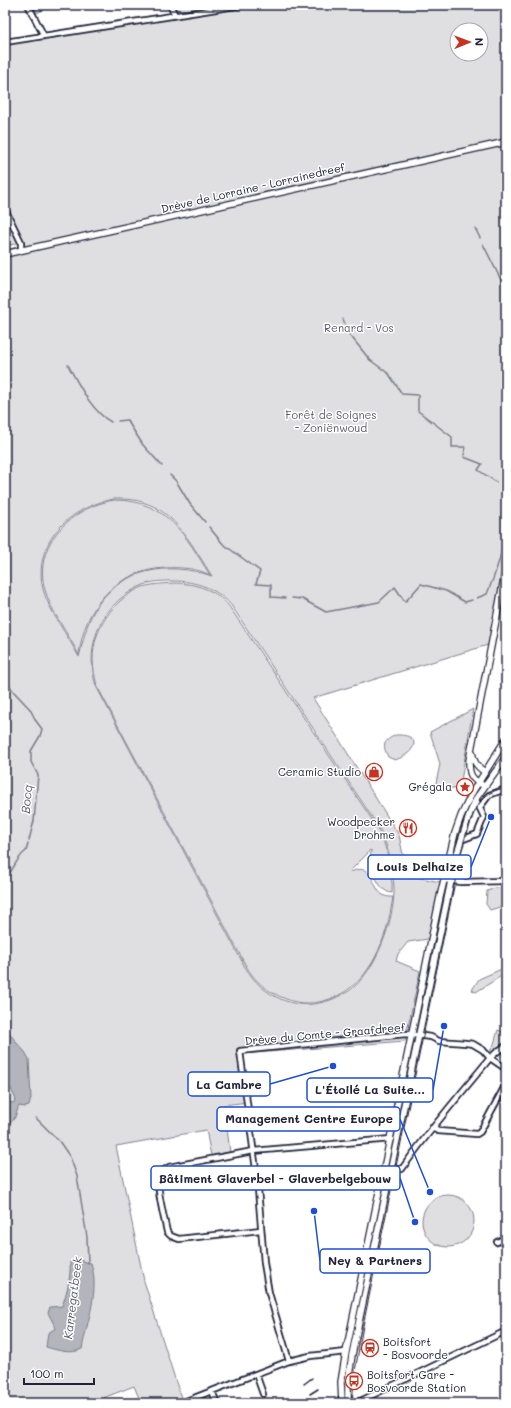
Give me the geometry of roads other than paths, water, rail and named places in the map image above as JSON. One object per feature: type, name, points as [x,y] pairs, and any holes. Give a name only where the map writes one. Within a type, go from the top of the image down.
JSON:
[{"type":"main road","name":"Drève de Lorraine - Lorrainedreef","points":[[5,254],[506,142]]},
{"type":"main road","points":[[488,783],[481,784],[472,778],[469,768],[469,761],[506,568]]},
{"type":"main road","points":[[348,1403],[352,1355],[457,827],[469,798],[506,739]]},
{"type":"main road","points":[[471,751],[474,763],[485,772],[488,783]]},
{"type":"main road","points":[[447,880],[476,800],[505,758]]},
{"type":"main road","points":[[342,1403],[341,1382],[346,1352],[391,1139],[415,1035]]},
{"type":"street","points":[[28,5],[44,36]]},
{"type":"street","points":[[170,5],[175,15]]},
{"type":"street","points":[[5,42],[242,5]]},
{"type":"street","points":[[5,209],[21,242],[21,250]]},
{"type":"street","points":[[505,758],[506,769]]},
{"type":"street","points":[[480,807],[489,795],[506,789]]},
{"type":"street","points":[[461,840],[477,834],[484,817],[476,800]]},
{"type":"street","points":[[447,880],[470,882],[506,881]]},
{"type":"street","name":"Drève du Comte - Graafdreef","points":[[253,1151],[240,1051],[406,1034],[431,1037],[439,1041],[466,1042],[473,1044],[483,1050],[490,1058],[506,1069]]},
{"type":"street","points":[[390,1169],[402,1169],[432,1128],[490,1058],[506,1046]]},
{"type":"street","points":[[432,1128],[438,1131],[477,1134],[480,1132],[506,1084]]},
{"type":"street","points":[[261,1230],[175,1238],[171,1236],[167,1232],[158,1181],[159,1174],[169,1168],[253,1151],[391,1139]]},
{"type":"street","points":[[253,1151],[264,1263],[269,1293],[289,1361]]},
{"type":"street","points":[[497,1242],[506,1238]]},
{"type":"street","points":[[356,1403],[363,1402],[506,1331]]},
{"type":"street","points":[[182,1403],[289,1361],[310,1356],[346,1352]]},
{"type":"street","points":[[256,1374],[263,1394]]},
{"type":"street","points":[[212,1391],[217,1403]]},
{"type":"water","points":[[5,1027],[29,1059],[31,1098],[29,1106],[19,1106],[14,1119],[5,1125],[5,1101],[13,1103],[16,1100],[5,1075]]},
{"type":"water","points":[[78,1260],[91,1263],[94,1284],[92,1306],[82,1349],[73,1352],[59,1351],[46,1347],[48,1333],[56,1328],[48,1313],[50,1307],[62,1306],[66,1295],[70,1273],[70,1262]]},
{"type":"waterway","points":[[475,228],[480,238]]},
{"type":"waterway","points":[[483,244],[506,290]]},
{"type":"waterway","points":[[343,319],[349,334],[370,360],[389,374],[402,394],[418,395],[418,411],[452,437],[452,447],[465,447],[464,457],[482,464],[478,470],[496,482]]},
{"type":"waterway","points":[[68,365],[92,404],[111,422]]},
{"type":"waterway","points":[[118,421],[127,420],[143,445],[162,466]]},
{"type":"waterway","points":[[170,475],[176,481],[190,504],[205,522]]},
{"type":"waterway","points":[[209,527],[223,544],[260,571],[256,584],[271,585],[271,597],[285,598]]},
{"type":"waterway","points":[[477,598],[487,594],[499,562],[506,529]]},
{"type":"waterway","points":[[292,598],[302,599],[326,612],[379,602],[395,587],[405,602],[421,584],[446,591],[465,602],[472,600]]},
{"type":"waterway","name":"Bocq","points":[[5,679],[14,692],[30,709],[42,729],[40,736],[31,751],[31,762],[38,775],[34,821],[29,840]]},
{"type":"waterway","name":"Bocq","points":[[5,879],[26,851],[28,844]]},
{"type":"waterway","name":"Karregatbeek","points":[[36,1118],[59,1141],[70,1157],[77,1176],[87,1237],[88,1263]]},
{"type":"tram line","points":[[352,1403],[355,1371],[363,1326],[467,830],[473,814],[481,801],[491,793],[506,788]]},
{"type":"railway","points":[[304,1384],[312,1378]]},
{"type":"railway","points":[[310,1394],[318,1389]]},
{"type":"place","name":"Ceramic Studio","points":[[374,772]]},
{"type":"place","name":"Grégala","points":[[465,787]]},
{"type":"place","name":"Louis Delhaize","points":[[491,817]]},
{"type":"place","name":"Woodpecker Drohme","points":[[408,828]]},
{"type":"place","name":"L'Étoilé La Suite...","points":[[444,1026]]},
{"type":"place","name":"La Cambre","points":[[333,1066]]},
{"type":"place","name":"Management Centre Europe","points":[[430,1192]]},
{"type":"place","name":"Ney & Partners","points":[[314,1211]]},
{"type":"place","name":"Bâtiment Glaverbel - Glaverbelgebouw","points":[[415,1222]]},
{"type":"place","name":"Boitsfort - Bosvoorde","points":[[370,1348]]},
{"type":"place","name":"Boitsfort Gare - Bosvoorde Station","points":[[354,1381]]},
{"type":"park label","name":"Renard - Vos","points":[[359,328]]},
{"type":"park label","name":"Forêt de Soignes - Zoniënwoud","points":[[331,421]]}]
